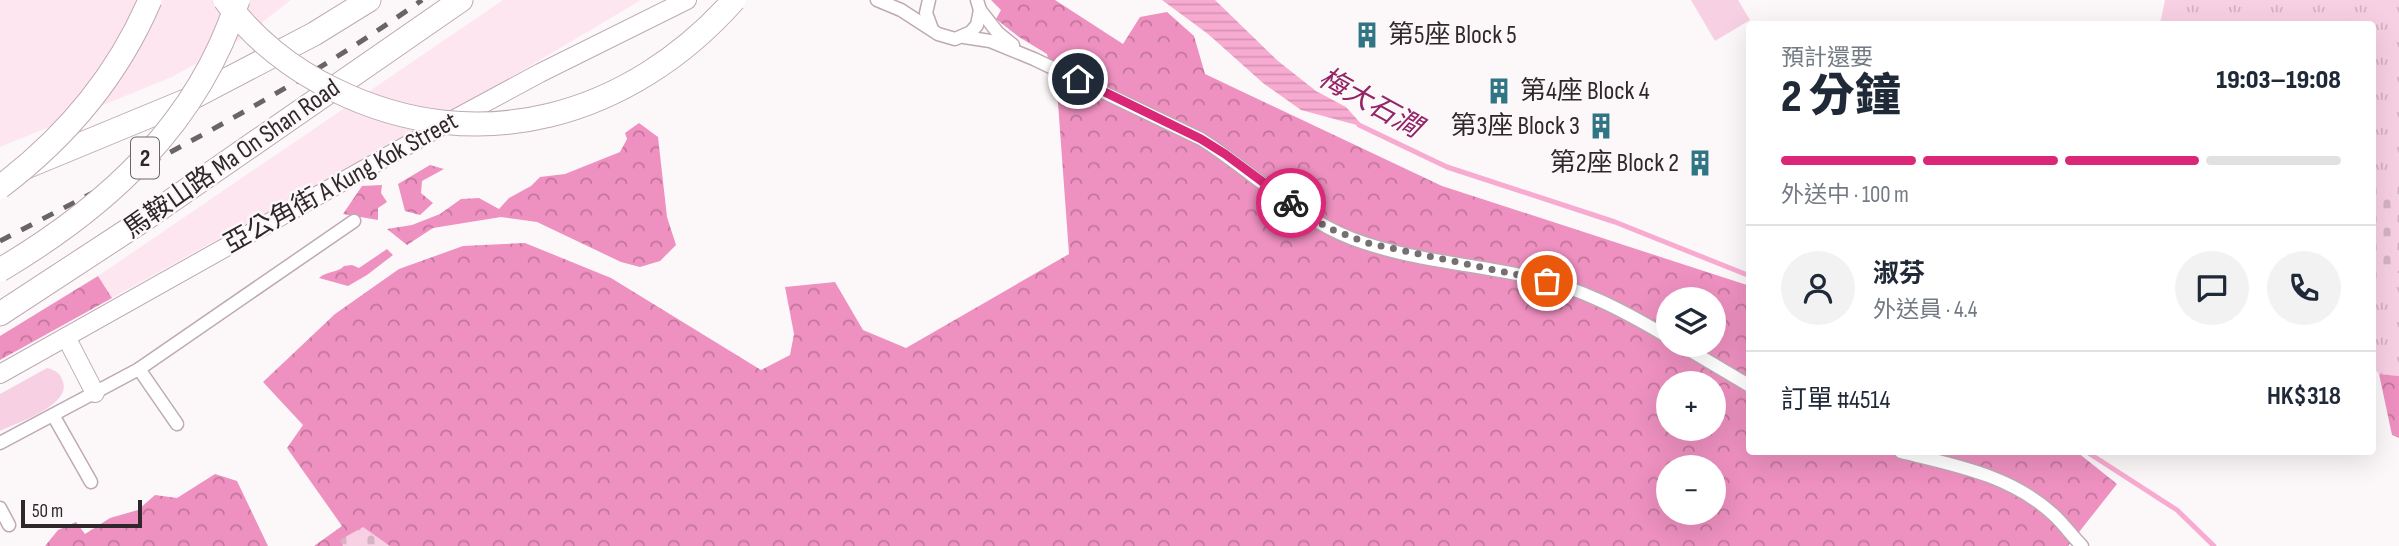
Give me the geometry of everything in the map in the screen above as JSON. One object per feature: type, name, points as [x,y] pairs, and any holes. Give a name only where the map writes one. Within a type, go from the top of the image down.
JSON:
[{"type":"highway","points":[[0,187],[55,139],[100,89],[129,43],[150,0]]},
{"type":"highway","points":[[225,0],[283,59],[350,98],[393,113],[475,124],[544,117],[581,107],[617,92],[653,72],[684,50],[734,0]]},
{"type":"highway","name":"2","points":[[0,270],[84,215],[115,189],[153,149],[196,91],[225,36],[238,0]]},
{"type":"highway","points":[[0,177],[188,100],[302,41],[369,0]]},
{"type":"highway","name":"馬鞍山路 Ma On Shan Road","points":[[0,314],[145,219],[461,0]]},
{"type":"main road","name":"亞公角街 A Kung Kok Street","points":[[0,374],[460,116],[687,0]]},
{"type":"main road","points":[[66,337],[95,393]]},
{"type":"street","points":[[929,0],[927,20],[938,34]]},
{"type":"street","points":[[888,1],[946,38],[964,37],[990,41],[1034,59],[1201,139],[1309,216],[1341,234],[1384,248],[1530,277],[1566,287],[1617,309],[1656,330]]},
{"type":"street","points":[[964,37],[977,25],[978,5]]},
{"type":"street","points":[[978,5],[998,33],[1034,59]]},
{"type":"street","points":[[0,443],[139,369],[354,221]]},
{"type":"street","points":[[1701,357],[1746,384]]},
{"type":"street","points":[[139,369],[177,424]]},
{"type":"street","points":[[53,415],[91,482]]},
{"type":"street","points":[[1913,455],[1977,471],[2005,483],[2055,516],[2082,546]]},
{"type":"street","points":[[0,508],[9,525]]},
{"type":"shaded area","points":[[0,0],[291,0],[241,39],[172,77],[0,147]]},
{"type":"shaded area","points":[[503,0],[641,0],[508,79],[112,298],[98,276]]},
{"type":"shaded area","points":[[1162,0],[1215,0],[1278,61],[1316,91],[1346,107],[1364,127],[1301,110],[1263,83],[1208,34]]},
{"type":"green space","points":[[991,0],[1055,0],[1123,44],[1140,17],[1167,12],[1194,36],[1205,74],[1442,186],[1746,285],[1746,455],[2081,455],[2117,484],[2068,546],[314,546],[342,526],[287,448],[303,425],[263,382],[335,314],[399,269],[463,246],[525,243],[611,278],[761,370],[790,355],[794,334],[785,287],[835,282],[863,330],[906,348],[1069,254],[1058,103],[1047,54],[996,19],[1001,10]]},
{"type":"green space","points":[[1691,0],[1738,0],[1750,20],[1715,41]]},
{"type":"green space","points":[[2165,0],[2399,0],[2399,376],[2379,374],[2376,370],[2376,21],[2161,21]]},
{"type":"green space","points":[[639,123],[658,137],[667,217],[676,245],[660,261],[640,267],[621,262],[537,222],[501,217],[433,228],[407,245],[387,229],[412,225],[440,214],[461,199],[479,198],[499,209],[509,198],[531,186],[540,177],[565,174],[620,152],[627,139],[625,133]]},
{"type":"green space","points":[[430,165],[444,169],[422,181],[421,193],[433,203],[420,215],[405,211],[398,184]]},
{"type":"green space","points":[[2399,179],[2399,273],[2376,278],[2376,186]]},
{"type":"green space","points":[[382,185],[381,193],[387,202],[378,208],[378,220],[343,214],[362,186]]},
{"type":"green space","points":[[387,249],[393,255],[348,286],[319,278],[344,266],[359,268]]},
{"type":"green space","points":[[98,276],[112,298],[0,360],[0,336]]},
{"type":"green space","points":[[47,368],[58,373],[62,379],[63,390],[59,398],[41,412],[0,431],[0,394]]},
{"type":"green space","points":[[2379,374],[2399,376],[2399,438],[2392,435]]},
{"type":"green space","points":[[215,474],[237,481],[268,546],[45,546],[58,530],[76,522],[85,534],[110,518],[138,510],[155,495],[177,498]]},
{"type":"green space","points":[[363,527],[390,546],[343,546],[340,540]]},
{"type":"waterway","name":"梅大石澗","points":[[1359,125],[1447,167],[1615,222],[1746,274]]},
{"type":"waterway","name":"梅大石澗","points":[[2092,455],[2177,510],[2214,546]]},
{"type":"railway","points":[[0,241],[216,128],[321,67],[422,0]]},
{"type":"way so far","points":[[1291,203],[1328,228],[1367,243],[1404,253],[1547,281]]},
{"type":"place","name":"第5座 Block 5","points":[[1367,35]]},
{"type":"place","name":"第4座 Block 4","points":[[1499,91]]},
{"type":"place","name":"第3座 Block 3","points":[[1601,126]]},
{"type":"place","name":"第2座 Block 2","points":[[1700,163]]},
{"type":"route","points":[[1078,79],[1201,139],[1291,203]]}]
